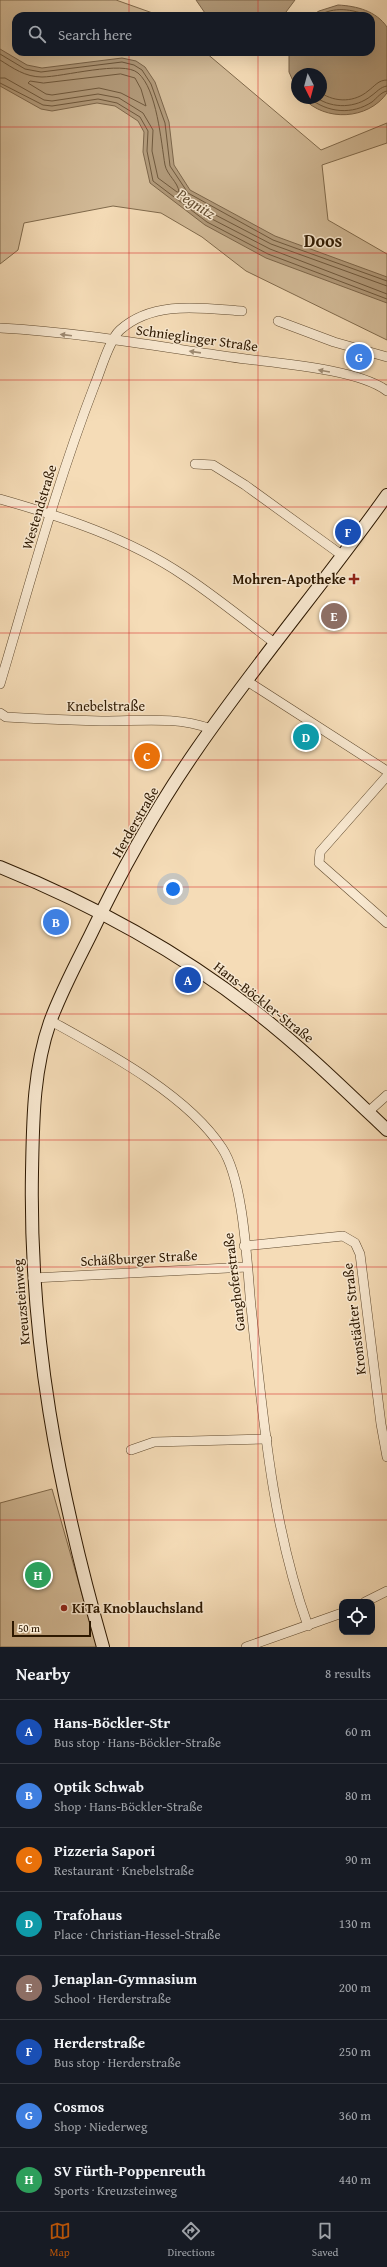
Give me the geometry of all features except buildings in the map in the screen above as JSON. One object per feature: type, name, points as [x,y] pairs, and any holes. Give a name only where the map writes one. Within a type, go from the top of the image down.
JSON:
[{"type":"main road","name":"Herderstraße","points":[[101,913],[161,804],[211,730],[343,556],[387,495]]},
{"type":"main road","name":"Hans-Böckler-Straße","points":[[0,867],[47,887],[101,913],[218,983],[302,1050],[387,1130]]},
{"type":"main road","name":"Kreuzsteinweg","points":[[101,913],[51,1021],[38,1067],[33,1101],[31,1202],[33,1278],[41,1360],[54,1449],[76,1548],[103,1647]]},
{"type":"street","name":"Westendstraße","points":[[0,684],[50,513],[79,426],[115,334],[129,323],[148,314],[164,310],[178,308],[242,311]]},
{"type":"street","points":[[278,321],[334,342],[387,357]]},
{"type":"street","name":"Schnieglinger Straße","points":[[0,328],[113,340],[319,370],[369,380],[387,390]]},
{"type":"street","points":[[195,464],[213,465],[245,485],[343,556]]},
{"type":"street","points":[[0,499],[50,513],[127,544],[182,574],[276,644]]},
{"type":"street","points":[[247,681],[387,771]]},
{"type":"street","name":"Knebelstraße","points":[[0,713],[6,716],[63,720],[173,720],[194,723],[211,730]]},
{"type":"street","points":[[387,776],[320,852],[319,863],[387,923]]},
{"type":"street","name":"Ganghoferstraße","points":[[51,1021],[119,1060],[180,1103],[209,1128],[224,1149],[234,1173],[278,1521],[308,1626]]},
{"type":"street","points":[[368,1112],[387,1095]]},
{"type":"street","name":"Kronstädter Straße","points":[[244,1246],[343,1236],[355,1243],[360,1254],[381,1424],[387,1457]]},
{"type":"street","name":"Schäßburger Straße","points":[[33,1278],[247,1267]]},
{"type":"street","points":[[131,1450],[154,1442],[267,1439]]},
{"type":"street","points":[[371,1599],[387,1591]]},
{"type":"street","points":[[246,1647],[339,1614]]},
{"type":"shaded area","points":[[0,0],[116,0],[150,12],[12,12],[12,56],[210,56],[321,150],[387,123],[387,143],[322,165],[328,220],[387,254],[387,340],[246,271],[202,237],[161,213],[113,206],[24,223],[18,250],[0,264]]},
{"type":"shaded area","points":[[52,1489],[97,1647],[0,1647],[0,1503]]},
{"type":"water","points":[[196,0],[295,0],[286,12],[204,12]]},
{"type":"water","points":[[338,5],[359,8],[370,12],[317,12]]},
{"type":"water","points":[[375,15],[387,27],[387,93],[379,102],[369,109],[346,115],[334,114],[323,111],[310,104],[327,104],[327,68],[291,68],[291,76],[289,72],[289,56],[375,56]]},
{"type":"water","name":"Pegnitz","points":[[0,49],[27,65],[42,68],[122,58],[136,61],[145,67],[155,82],[169,122],[174,165],[190,190],[275,236],[387,277],[387,303],[266,258],[205,225],[150,183],[143,152],[144,132],[138,121],[115,106],[97,103],[52,111],[41,109],[0,86]]},
{"type":"place","name":"Cosmos","points":[[359,357]]},
{"type":"place","name":"Herderstraße","points":[[348,532]]},
{"type":"place","name":"Mohren-Apotheke","points":[[354,579]]},
{"type":"place","name":"Jenaplan-Gymnasium","points":[[334,616]]},
{"type":"place","name":"Trafohaus","points":[[306,737]]},
{"type":"place","name":"Pizzeria Sapori","points":[[147,756]]},
{"type":"place","name":"Optik Schwab","points":[[56,922]]},
{"type":"place","name":"Hans-Böckler-Str","points":[[188,980]]},
{"type":"place","name":"SV Fürth-Poppenreuth","points":[[38,1575]]},
{"type":"place","name":"KiTa Knoblauchsland","points":[[64,1608]]},
{"type":"district","name":"Doos","points":[[323,241]]}]
